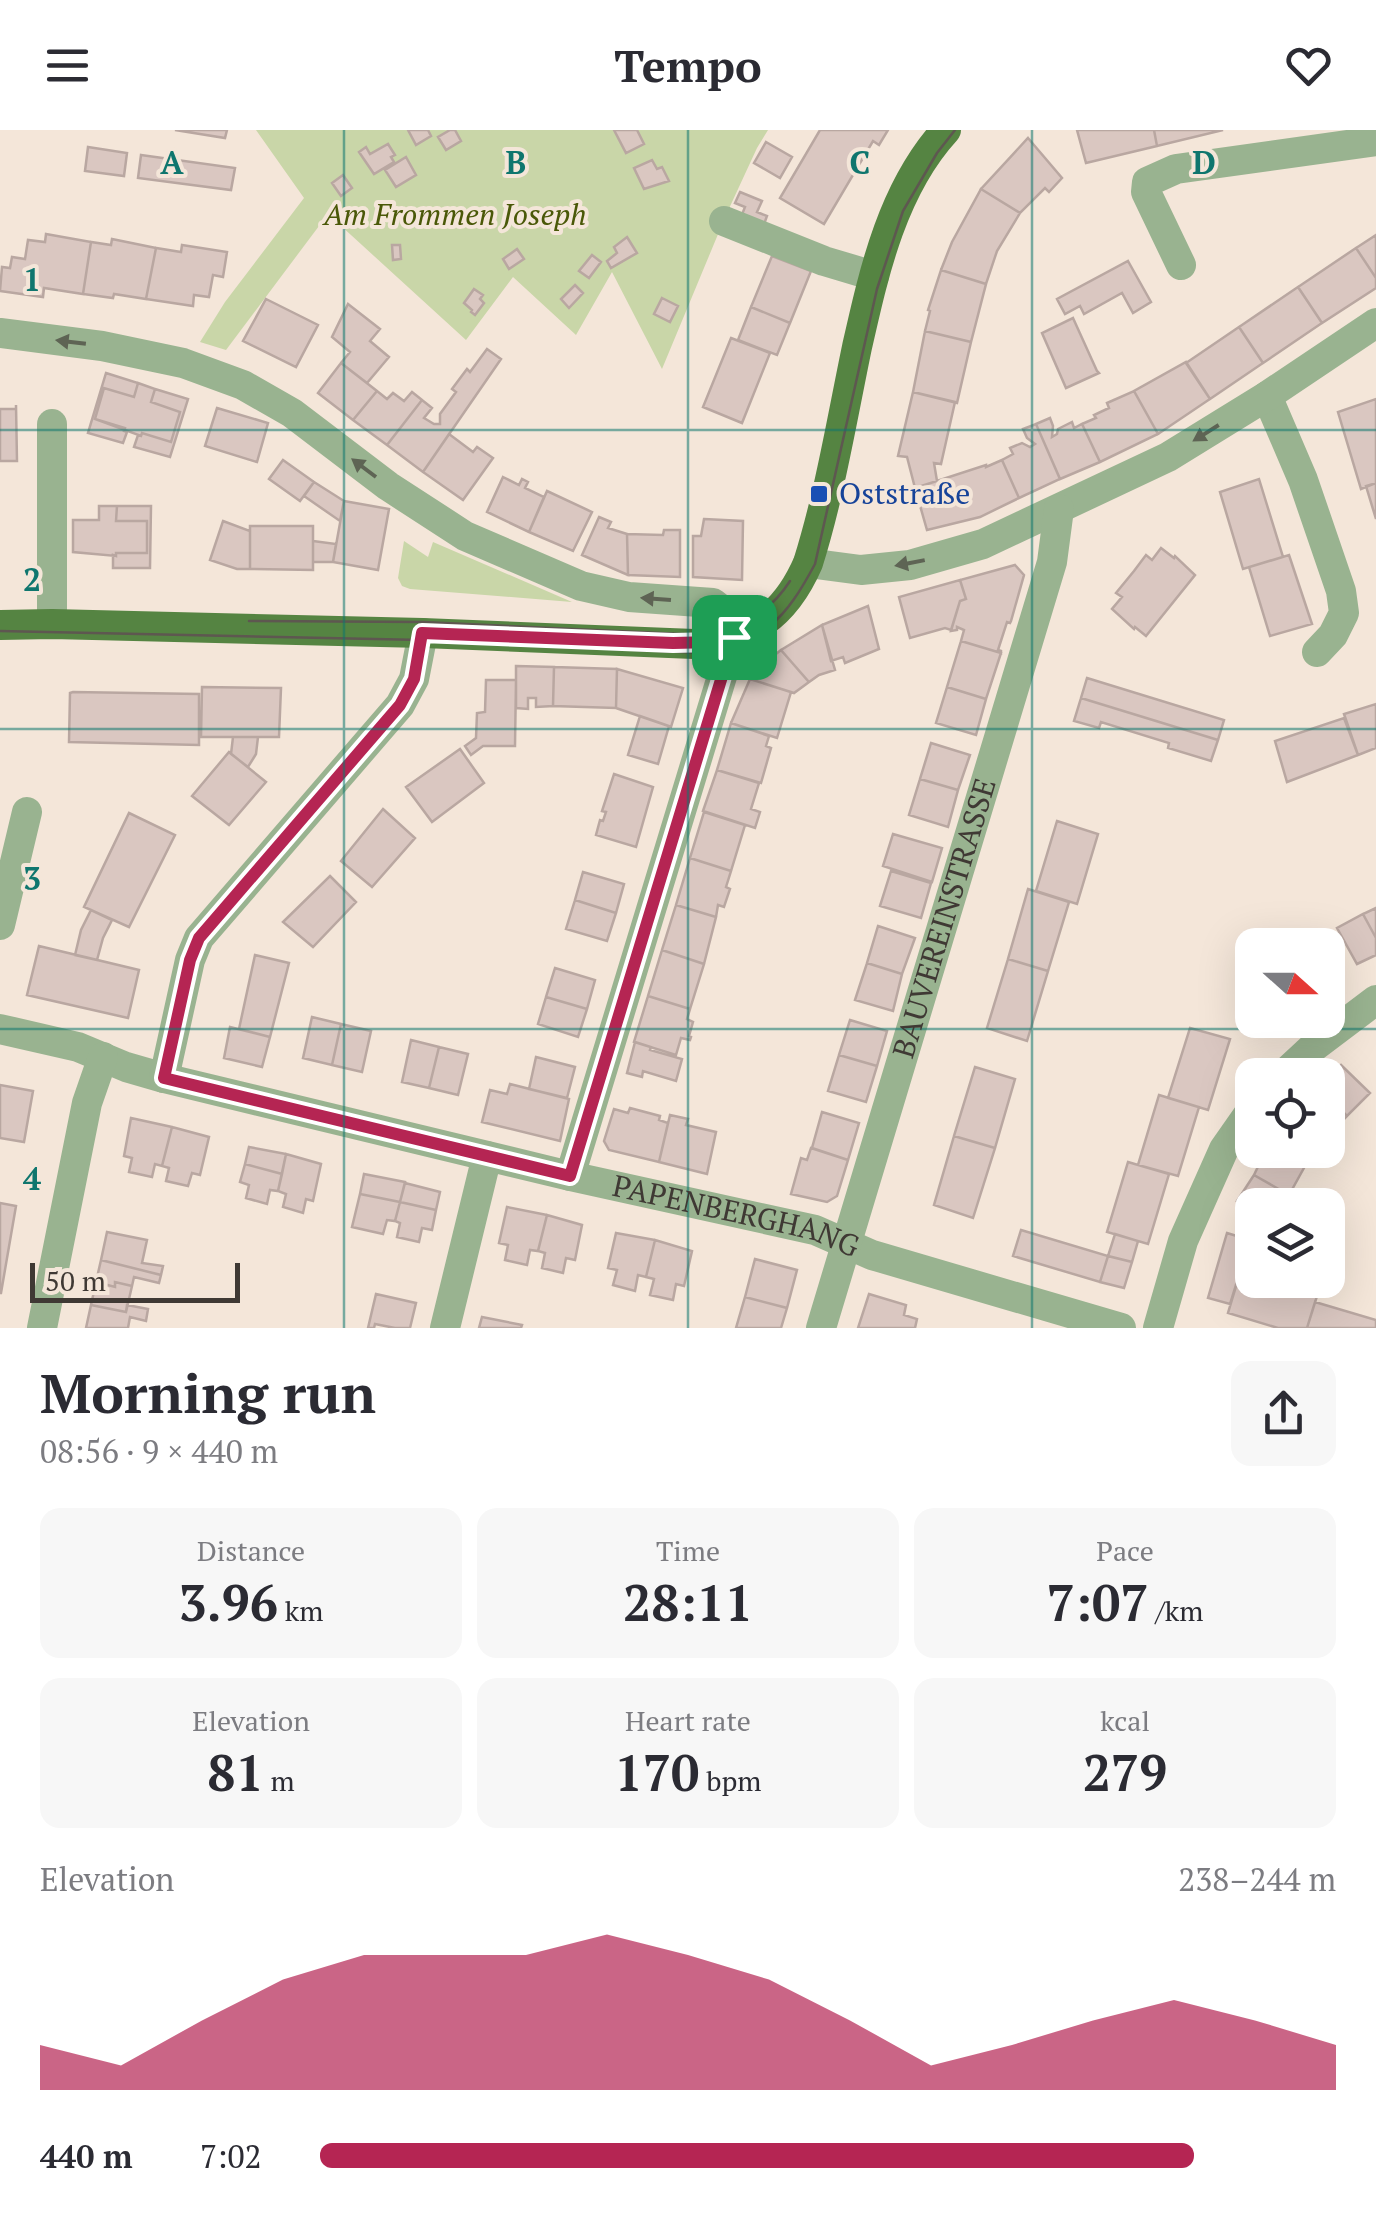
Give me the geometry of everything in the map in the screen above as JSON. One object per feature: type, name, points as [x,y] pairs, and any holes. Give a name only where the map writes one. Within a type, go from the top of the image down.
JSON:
[{"type":"main road","points":[[0,625],[422,633],[683,644],[734,637],[763,623],[794,592],[808,563],[874,276],[902,196],[933,144],[946,130]]},
{"type":"street","points":[[1181,265],[1146,192],[1147,182],[1159,174],[1376,141]]},
{"type":"street","points":[[724,220],[824,262],[874,276]]},
{"type":"street","points":[[808,563],[861,570],[910,565],[983,544],[1168,456],[1376,323]]},
{"type":"street","points":[[0,333],[102,346],[183,362],[243,386],[292,413],[388,486],[465,536],[581,586],[629,597],[713,603],[722,610],[734,637],[570,1176]]},
{"type":"street","points":[[1266,396],[1304,480],[1341,591],[1344,613],[1333,635],[1317,652]]},
{"type":"street","points":[[52,424],[52,624]]},
{"type":"street","name":"BAUVEREINSTRASSE","points":[[821,1328],[1052,562],[1059,508]]},
{"type":"street","points":[[164,1078],[190,960],[199,938],[400,705],[414,679],[422,633]]},
{"type":"street","points":[[0,925],[28,812]]},
{"type":"street","points":[[1301,1058],[1376,1000]]},
{"type":"street","name":"PAPENBERGHANG","points":[[0,1029],[78,1046],[164,1078],[570,1176],[815,1230],[872,1254],[1121,1328]]},
{"type":"street","points":[[42,1328],[86,1102],[104,1057]]},
{"type":"street","points":[[1158,1328],[1183,1241],[1235,1133]]},
{"type":"street","points":[[445,1328],[487,1156]]},
{"type":"green space","name":"Am Frommen Joseph","points":[[256,130],[768,130],[726,215],[662,369],[612,272],[576,335],[513,277],[466,340],[328,214],[226,350],[200,342],[225,302],[304,198]]},
{"type":"green space","points":[[404,541],[428,557],[433,542],[572,602],[410,589],[402,586],[398,578]]},
{"type":"building","points":[[175,130],[227,130],[225,138]]},
{"type":"building","points":[[408,130],[428,130],[431,136],[416,145]]},
{"type":"building","points":[[455,130],[461,141],[446,150],[438,137]]},
{"type":"building","points":[[614,130],[637,130],[644,144],[626,153]]},
{"type":"building","points":[[820,130],[888,130],[879,145],[873,141],[824,224],[780,198]]},
{"type":"building","points":[[1077,130],[1154,130],[1157,146],[1086,163]]},
{"type":"building","points":[[1154,130],[1223,130],[1157,146]]},
{"type":"building","points":[[1028,138],[1062,178],[1049,192],[1045,188],[1020,213],[981,189]]},
{"type":"building","points":[[766,142],[792,157],[780,178],[754,163]]},
{"type":"building","points":[[388,144],[395,155],[391,157],[394,162],[374,174],[359,152],[366,147],[370,154]]},
{"type":"building","points":[[88,147],[127,153],[124,176],[85,171]]},
{"type":"building","points":[[141,155],[235,168],[231,190],[138,178]]},
{"type":"building","points":[[406,157],[416,175],[396,187],[385,170]]},
{"type":"building","points":[[652,160],[657,169],[662,167],[669,181],[644,189],[634,168]]},
{"type":"building","points":[[343,175],[352,188],[341,196],[332,183]]},
{"type":"building","points":[[981,189],[1020,213],[997,251],[986,284],[941,270]]},
{"type":"building","points":[[740,192],[762,201],[757,212],[767,216],[763,227],[741,217],[745,207],[735,203]]},
{"type":"building","points":[[46,234],[91,242],[83,294],[44,288],[43,297],[0,291],[2,267],[10,268],[12,257],[25,259],[28,240],[45,242]]},
{"type":"building","points":[[1376,235],[1376,278],[1356,248]]},
{"type":"building","points":[[627,237],[637,253],[611,268],[607,261],[617,253],[614,247]]},
{"type":"building","points":[[112,239],[156,248],[146,299],[83,294],[91,242],[111,245]]},
{"type":"building","points":[[182,245],[227,252],[223,277],[213,275],[209,297],[194,295],[193,306],[146,299],[156,248],[181,252]]},
{"type":"building","points":[[392,245],[400,245],[401,259],[393,260]]},
{"type":"building","points":[[1356,248],[1376,278],[1376,288],[1322,323],[1298,287]]},
{"type":"building","points":[[517,249],[524,259],[509,269],[503,259]]},
{"type":"building","points":[[592,255],[601,262],[589,278],[579,271]]},
{"type":"building","points":[[772,256],[811,271],[790,323],[751,307]]},
{"type":"building","points":[[1128,261],[1151,302],[1133,313],[1122,293],[1084,314],[1080,306],[1065,314],[1057,299]]},
{"type":"building","points":[[941,270],[986,284],[971,342],[925,331]]},
{"type":"building","points":[[575,285],[583,293],[569,308],[561,299]]},
{"type":"building","points":[[1298,287],[1322,323],[1263,363],[1239,327]]},
{"type":"building","points":[[474,289],[483,295],[480,299],[484,303],[475,315],[464,303]]},
{"type":"building","points":[[662,298],[678,306],[670,322],[654,314]]},
{"type":"building","points":[[266,299],[318,325],[296,367],[243,341]]},
{"type":"building","points":[[348,304],[380,329],[370,341],[389,357],[367,383],[341,363],[350,352],[332,337]]},
{"type":"building","points":[[751,307],[790,323],[777,355],[738,340]]},
{"type":"building","points":[[1073,318],[1099,373],[1066,388],[1042,333]]},
{"type":"building","points":[[1239,327],[1263,363],[1210,399],[1186,363]]},
{"type":"building","points":[[925,331],[971,342],[957,403],[913,392]]},
{"type":"building","points":[[731,338],[770,353],[742,423],[703,407]]},
{"type":"building","points":[[487,349],[501,359],[423,472],[387,445],[422,400],[432,408],[424,418],[440,424],[440,414],[456,392],[452,389]]},
{"type":"building","points":[[1186,362],[1210,399],[1158,434],[1134,391]]},
{"type":"building","points":[[341,363],[377,391],[353,420],[318,393]]},
{"type":"building","points":[[106,373],[138,383],[134,397],[104,388],[95,419],[125,428],[123,443],[88,433]]},
{"type":"building","points":[[138,383],[155,389],[151,402],[180,412],[171,442],[95,419],[104,388],[134,397]]},
{"type":"building","points":[[155,389],[188,399],[170,457],[134,447],[142,433],[171,442],[180,412],[151,402]]},
{"type":"building","points":[[377,391],[387,399],[393,393],[404,401],[412,392],[422,400],[387,445],[353,420]]},
{"type":"building","points":[[1134,391],[1158,434],[1100,462],[1082,424],[1109,408],[1107,403]]},
{"type":"building","points":[[913,392],[955,402],[941,464],[934,463],[937,481],[915,488],[907,457],[898,456]]},
{"type":"building","points":[[1376,399],[1376,483],[1361,489],[1338,412]]},
{"type":"building","points":[[16,405],[17,461],[0,461],[0,409],[16,409]]},
{"type":"building","points":[[217,408],[268,423],[257,462],[205,446]]},
{"type":"building","points":[[1050,418],[1052,437],[1072,422],[1074,428],[1082,424],[1100,462],[1060,479],[1036,424]]},
{"type":"building","points":[[1036,424],[1060,479],[1019,498],[1002,460],[1013,454],[1010,448],[1022,443],[1030,447],[1035,444],[1023,429]]},
{"type":"building","points":[[449,434],[473,452],[477,447],[493,458],[463,500],[423,472]]},
{"type":"building","points":[[283,460],[314,482],[300,501],[269,479]]},
{"type":"building","points":[[1002,460],[1019,498],[980,517],[927,530],[915,488]]},
{"type":"building","points":[[503,477],[519,485],[522,479],[528,482],[525,488],[544,497],[529,532],[487,512]]},
{"type":"building","points":[[1259,479],[1283,557],[1243,569],[1220,492]]},
{"type":"building","points":[[314,482],[344,501],[340,521],[304,496]]},
{"type":"building","points":[[1376,483],[1376,519],[1366,486]]},
{"type":"building","points":[[547,491],[592,512],[573,551],[529,532]]},
{"type":"building","points":[[344,501],[389,509],[378,570],[333,562]]},
{"type":"building","points":[[99,506],[117,506],[116,521],[147,521],[147,553],[116,556],[73,552],[73,520],[99,520]]},
{"type":"building","points":[[117,506],[151,506],[150,568],[113,568],[116,553],[147,553],[147,521],[116,521]]},
{"type":"building","points":[[599,517],[611,522],[608,528],[627,534],[628,575],[582,555]]},
{"type":"building","points":[[704,519],[743,521],[742,580],[693,577],[693,536],[701,536]]},
{"type":"building","points":[[223,521],[250,531],[250,569],[210,560]]},
{"type":"building","points":[[250,526],[313,526],[313,570],[250,569]]},
{"type":"building","points":[[664,530],[680,530],[680,577],[628,575],[627,534],[663,535]]},
{"type":"building","points":[[313,541],[336,544],[333,562],[313,562]]},
{"type":"building","points":[[1161,548],[1195,575],[1146,636],[1112,609],[1122,597],[1116,593],[1146,555],[1152,560]]},
{"type":"building","points":[[1289,555],[1312,624],[1270,636],[1249,567]]},
{"type":"building","points":[[1015,565],[1024,575],[998,650],[1001,653],[961,641],[964,630],[957,627],[951,631],[960,601],[966,599],[960,580]]},
{"type":"building","points":[[960,580],[966,599],[960,601],[951,630],[945,628],[910,638],[899,597]]},
{"type":"building","points":[[868,606],[879,649],[845,663],[843,657],[831,661],[822,625]]},
{"type":"building","points":[[822,625],[835,670],[809,682],[781,650]]},
{"type":"building","points":[[961,641],[1001,653],[986,699],[947,687]]},
{"type":"building","points":[[781,650],[809,682],[794,693],[750,679]]},
{"type":"building","points":[[516,666],[554,667],[553,706],[536,707],[536,698],[528,698],[528,709],[516,708]]},
{"type":"building","points":[[554,667],[617,669],[616,708],[553,706]]},
{"type":"building","points":[[617,669],[683,688],[671,727],[616,708]]},
{"type":"building","points":[[1087,678],[1224,720],[1218,740],[1081,698]]},
{"type":"building","points":[[750,679],[791,692],[777,738],[731,723]]},
{"type":"building","points":[[486,680],[516,680],[515,746],[483,746],[471,755],[465,746],[476,738],[477,713],[485,712]]},
{"type":"building","points":[[202,687],[281,688],[279,737],[201,737]]},
{"type":"building","points":[[947,687],[986,699],[976,735],[936,723]]},
{"type":"building","points":[[73,692],[199,694],[199,745],[69,742]]},
{"type":"building","points":[[1081,698],[1218,740],[1211,761],[1101,722],[1099,728],[1074,721]]},
{"type":"building","points":[[1376,704],[1376,748],[1358,755],[1344,714]]},
{"type":"building","points":[[640,716],[669,726],[658,764],[628,755]]},
{"type":"building","points":[[1344,718],[1358,755],[1287,782],[1275,741]]},
{"type":"building","points":[[731,723],[769,736],[766,746],[771,748],[761,783],[717,770]]},
{"type":"building","points":[[233,737],[258,737],[256,754],[248,767],[231,754]]},
{"type":"building","points":[[931,743],[970,755],[958,790],[920,779]]},
{"type":"building","points":[[460,749],[484,783],[432,822],[406,787]]},
{"type":"building","points":[[229,752],[266,782],[229,825],[192,796]]},
{"type":"building","points":[[717,770],[759,783],[751,809],[760,812],[755,828],[703,811]]},
{"type":"building","points":[[614,774],[653,787],[636,847],[596,835],[606,812],[602,811]]},
{"type":"building","points":[[920,779],[958,790],[948,827],[909,815]]},
{"type":"building","points":[[383,809],[415,838],[372,887],[341,861]]},
{"type":"building","points":[[704,812],[745,825],[731,871],[690,858]]},
{"type":"building","points":[[129,813],[175,835],[129,927],[84,907]]},
{"type":"building","points":[[1057,821],[1098,834],[1077,904],[1036,891]]},
{"type":"building","points":[[893,834],[942,848],[932,882],[883,866]]},
{"type":"building","points":[[690,858],[731,871],[726,887],[730,889],[724,907],[718,905],[716,917],[676,905]]},
{"type":"building","points":[[891,871],[931,883],[921,918],[880,906]]},
{"type":"building","points":[[583,872],[624,884],[616,913],[575,900]]},
{"type":"building","points":[[330,876],[356,902],[313,947],[283,922]]},
{"type":"building","points":[[1028,889],[1069,902],[1048,971],[1008,959]]},
{"type":"building","points":[[575,900],[616,913],[607,941],[566,929]]},
{"type":"building","points":[[676,905],[716,917],[704,964],[662,950]]},
{"type":"building","points":[[1376,908],[1376,938],[1363,914]]},
{"type":"building","points":[[91,910],[112,920],[97,960],[75,955]]},
{"type":"building","points":[[1363,914],[1376,938],[1376,955],[1357,964],[1345,942],[1345,928],[1337,928]]},
{"type":"building","points":[[878,926],[915,938],[902,974],[867,963]]},
{"type":"building","points":[[39,946],[139,970],[128,1018],[27,995]]},
{"type":"building","points":[[662,950],[704,964],[690,1009],[648,996]]},
{"type":"building","points":[[255,955],[289,963],[270,1037],[239,1029]]},
{"type":"building","points":[[1008,959],[1048,971],[1027,1041],[987,1028]]},
{"type":"building","points":[[867,963],[902,974],[893,1011],[855,1000]]},
{"type":"building","points":[[555,968],[595,980],[587,1009],[546,997]]},
{"type":"building","points":[[648,996],[690,1009],[687,1019],[693,1022],[691,1037],[681,1038],[676,1055],[634,1042]]},
{"type":"building","points":[[546,997],[587,1009],[578,1037],[538,1024]]},
{"type":"building","points":[[312,1017],[341,1024],[332,1065],[303,1058]]},
{"type":"building","points":[[850,1020],[887,1031],[877,1066],[839,1055]]},
{"type":"building","points":[[341,1024],[371,1031],[362,1072],[332,1065]]},
{"type":"building","points":[[230,1027],[270,1037],[262,1067],[224,1058]]},
{"type":"building","points":[[1190,1028],[1230,1039],[1208,1110],[1168,1098]]},
{"type":"building","points":[[411,1040],[439,1047],[429,1088],[402,1082]]},
{"type":"building","points":[[635,1042],[682,1059],[676,1081],[643,1071],[642,1077],[627,1073]]},
{"type":"building","points":[[439,1047],[468,1054],[458,1095],[429,1088]]},
{"type":"building","points":[[839,1055],[877,1066],[866,1102],[828,1091]]},
{"type":"building","points":[[536,1057],[575,1067],[567,1098],[529,1089]]},
{"type":"building","points":[[975,1067],[1015,1079],[995,1148],[954,1136]]},
{"type":"building","points":[[1345,1069],[1370,1093],[1345,1114]]},
{"type":"building","points":[[510,1084],[569,1099],[560,1141],[482,1122],[490,1090],[507,1094]]},
{"type":"building","points":[[0,1085],[33,1091],[24,1142],[0,1138]]},
{"type":"building","points":[[1159,1095],[1199,1107],[1178,1176],[1138,1165]]},
{"type":"building","points":[[630,1108],[660,1116],[659,1120],[668,1123],[659,1162],[609,1150],[604,1141],[614,1109],[628,1113]]},
{"type":"building","points":[[822,1112],[859,1123],[848,1160],[812,1148]]},
{"type":"building","points":[[670,1115],[688,1119],[686,1125],[716,1132],[707,1174],[659,1162]]},
{"type":"building","points":[[131,1118],[172,1127],[162,1166],[155,1164],[152,1177],[129,1172],[132,1158],[124,1156]]},
{"type":"building","points":[[172,1127],[209,1137],[200,1175],[192,1173],[188,1186],[166,1181],[169,1168],[162,1166]]},
{"type":"building","points":[[954,1136],[995,1148],[973,1218],[934,1205]]},
{"type":"building","points":[[249,1147],[286,1154],[282,1174],[245,1164]]},
{"type":"building","points":[[811,1148],[848,1160],[837,1196],[827,1202],[791,1194],[801,1158],[807,1160]]},
{"type":"building","points":[[286,1154],[321,1164],[313,1201],[306,1199],[303,1213],[283,1207],[286,1194],[278,1191]]},
{"type":"building","points":[[1128,1162],[1169,1174],[1148,1244],[1107,1232]]},
{"type":"building","points":[[245,1164],[282,1174],[278,1191],[270,1190],[267,1204],[246,1198],[249,1185],[240,1182]]},
{"type":"building","points":[[1257,1168],[1304,1168],[1293,1188],[1277,1188],[1254,1175]]},
{"type":"building","points":[[364,1174],[405,1182],[400,1202],[360,1194]]},
{"type":"building","points":[[1254,1175],[1277,1188],[1246,1188]]},
{"type":"building","points":[[405,1183],[440,1192],[436,1210],[400,1202]]},
{"type":"building","points":[[360,1194],[400,1202],[395,1221],[387,1220],[383,1234],[352,1227]]},
{"type":"building","points":[[400,1202],[436,1210],[432,1230],[422,1228],[419,1242],[397,1237],[400,1223],[395,1221]]},
{"type":"building","points":[[0,1203],[16,1206],[1,1293],[0,1293]]},
{"type":"building","points":[[507,1207],[547,1215],[538,1251],[530,1250],[527,1265],[505,1260],[508,1245],[499,1243]]},
{"type":"building","points":[[547,1215],[582,1225],[575,1260],[566,1258],[563,1273],[542,1268],[545,1253],[538,1251]]},
{"type":"building","points":[[1021,1230],[1108,1256],[1100,1282],[1013,1256]]},
{"type":"building","points":[[107,1232],[147,1240],[142,1263],[163,1266],[161,1275],[101,1260]]},
{"type":"building","points":[[616,1233],[655,1240],[646,1277],[638,1275],[635,1291],[613,1285],[617,1270],[608,1268]]},
{"type":"building","points":[[1227,1233],[1235,1235],[1235,1288],[1230,1304],[1208,1298]]},
{"type":"building","points":[[1115,1234],[1138,1241],[1132,1262],[1108,1256]]},
{"type":"building","points":[[655,1240],[692,1251],[684,1286],[676,1284],[673,1300],[650,1295],[654,1279],[646,1277]]},
{"type":"building","points":[[1108,1256],[1132,1262],[1124,1288],[1100,1282]]},
{"type":"building","points":[[755,1259],[797,1270],[787,1308],[745,1297]]},
{"type":"building","points":[[101,1260],[161,1275],[159,1283],[134,1277],[132,1286],[96,1282]]},
{"type":"building","points":[[96,1282],[132,1286],[126,1312],[91,1305]]},
{"type":"building","points":[[1235,1290],[1235,1298],[1316,1298],[1307,1328],[1278,1328],[1228,1313]]},
{"type":"building","points":[[376,1294],[416,1303],[410,1328],[375,1324],[368,1328]]},
{"type":"building","points":[[869,1294],[906,1305],[904,1315],[917,1319],[915,1328],[858,1328]]},
{"type":"building","points":[[745,1297],[787,1308],[781,1328],[736,1328]]},
{"type":"building","points":[[1315,1302],[1376,1320],[1376,1328],[1307,1328]]},
{"type":"building","points":[[91,1305],[126,1312],[127,1305],[148,1309],[146,1321],[130,1317],[128,1328],[86,1328]]},
{"type":"building","points":[[482,1317],[522,1325],[479,1328]]},
{"type":"tram line","points":[[0,631],[422,640],[702,653],[758,634],[783,614],[815,564],[877,289],[903,211],[955,130]]},
{"type":"tram line","points":[[249,621],[423,622],[704,635],[730,628],[763,611],[790,581]]},
{"type":"place","name":"Oststraße","points":[[819,494]]},
{"type":"route","points":[[422,633],[694,644],[734,637],[570,1176],[164,1078],[190,960],[199,938],[400,705],[414,679],[422,633]]}]
